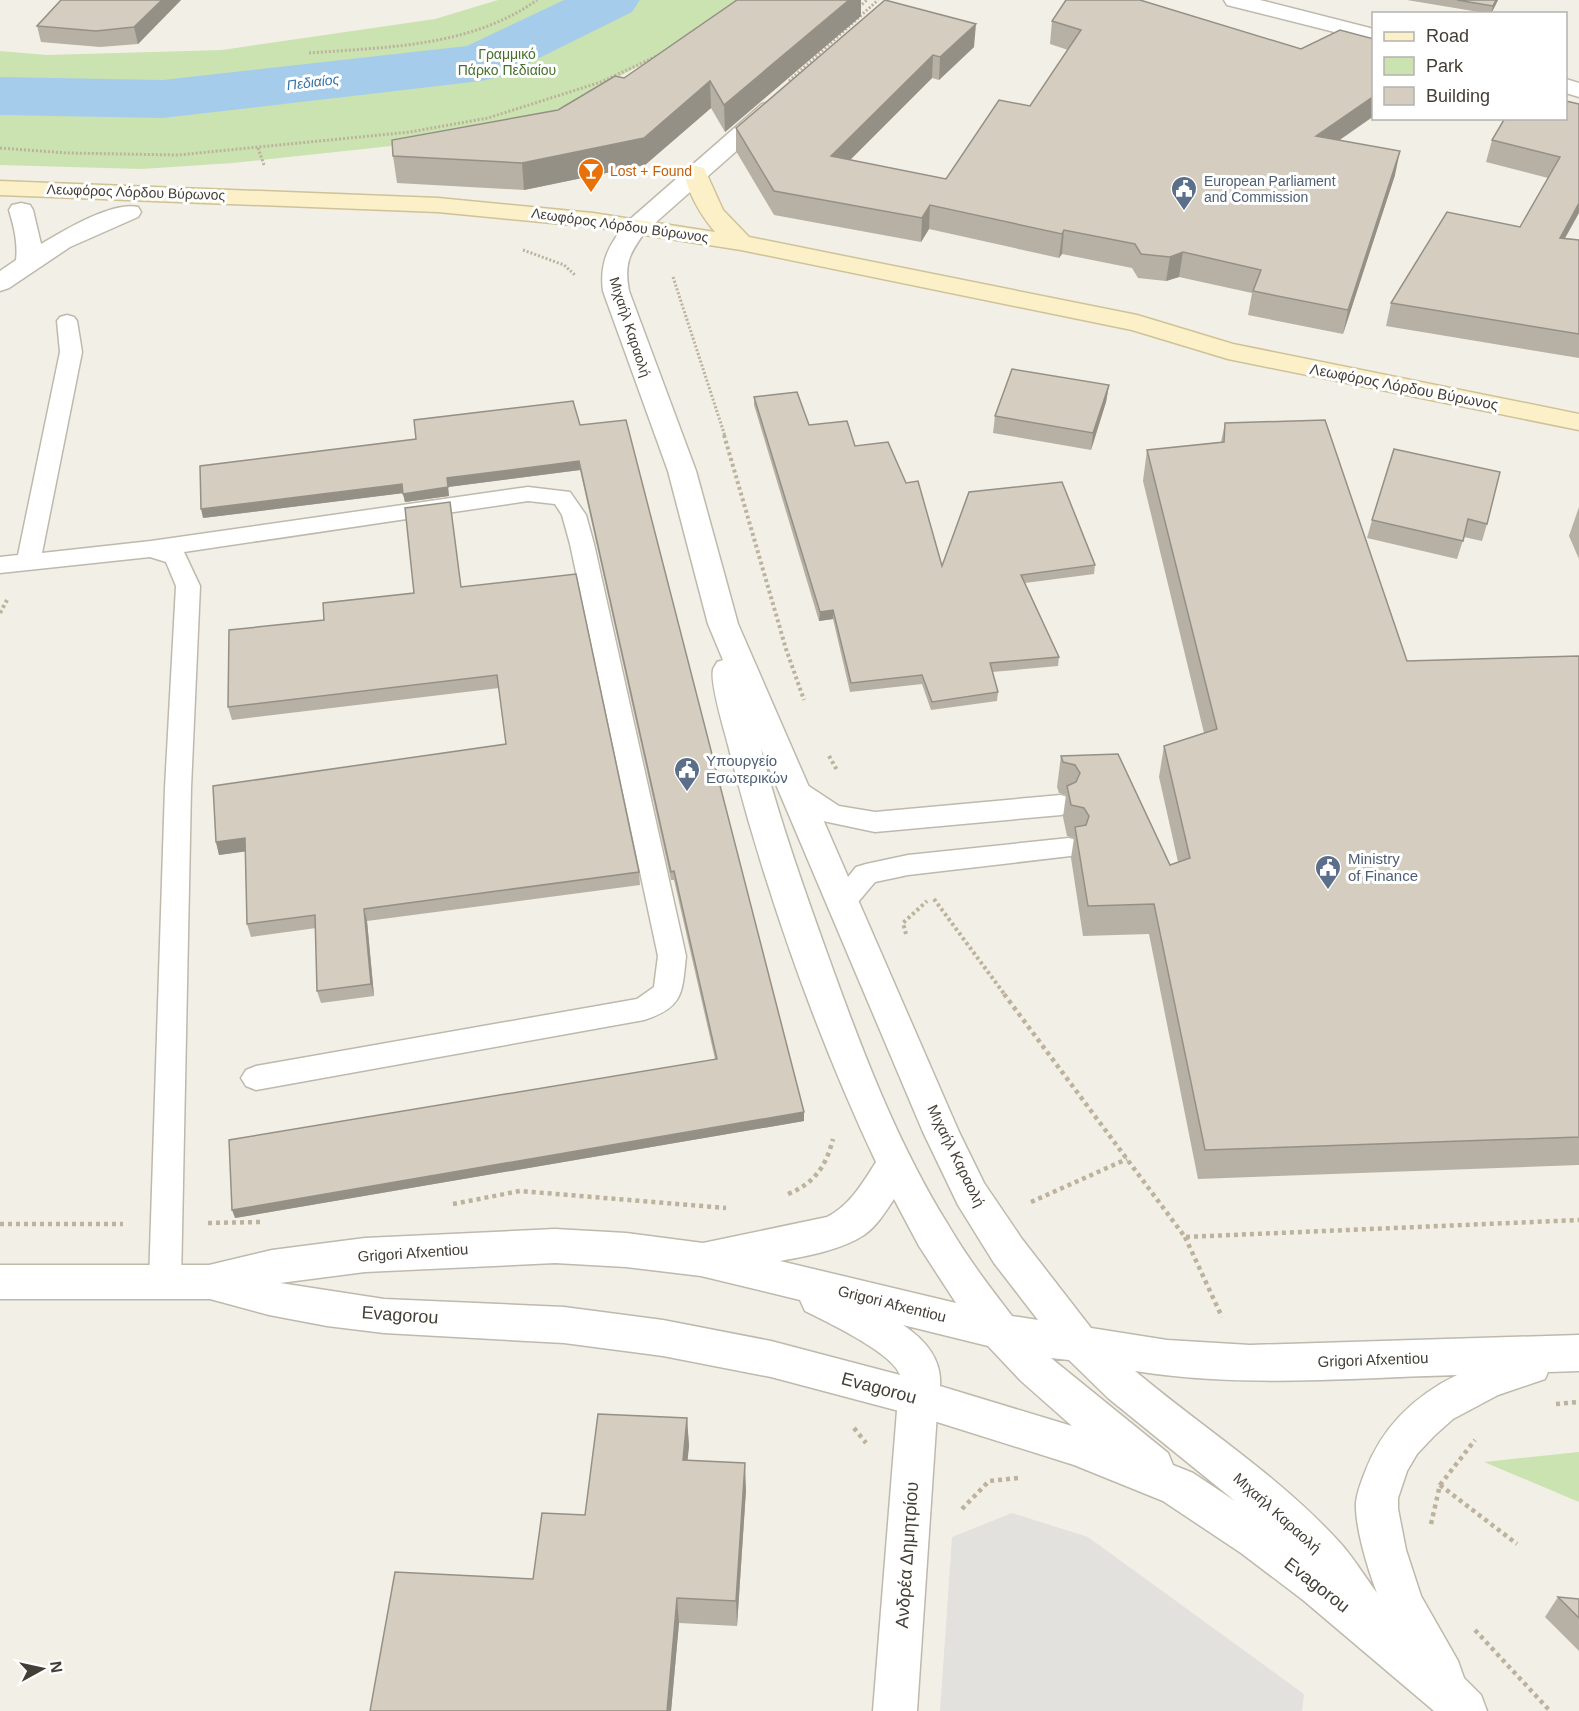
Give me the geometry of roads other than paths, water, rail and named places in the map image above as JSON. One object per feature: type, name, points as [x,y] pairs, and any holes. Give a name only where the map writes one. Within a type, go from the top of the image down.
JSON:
[{"type":"main road","points":[[696,173],[698,191],[706,204],[730,235],[741,243]]},
{"type":"main road","name":"Λεωφόρος Λόρδου Βύρωνος","points":[[0,188],[438,205],[505,210],[629,235],[741,264],[1130,343],[1228,351]]},
{"type":"main road","name":"Λεωφόρος Λόρδου Βύρωνος","points":[[10,210],[129,212],[442,225],[741,243],[1137,323],[1228,351],[1579,422]]},
{"type":"street","points":[[1235,0],[1372,35]]},
{"type":"street","name":"Μιχαήλ Καραολή","points":[[783,98],[629,235],[612,270],[616,291],[682,471],[723,624],[941,1132],[971,1194],[1008,1251],[1081,1346],[1122,1385],[1238,1477],[1284,1517],[1327,1560],[1385,1640]]},
{"type":"street","points":[[10,210],[30,241],[28,261]]},
{"type":"street","points":[[0,283],[28,261],[98,224],[129,212]]},
{"type":"street","name":"Μιχαήλ Καραολή","points":[[723,624],[729,683],[768,833],[843,1048],[878,1131],[918,1208],[955,1269],[1001,1331],[1034,1366],[1082,1409],[1178,1487]]},
{"type":"street","points":[[701,1258],[829,1233],[851,1223],[868,1205],[895,1164]]},
{"type":"street","name":"Grigori Afxentiou","points":[[209,1282],[272,1267],[365,1255],[555,1246],[626,1250],[701,1258],[1001,1331],[1081,1346],[1167,1358],[1250,1363],[1579,1354]]},
{"type":"street","name":"Ανδρέα Δημητρίου","points":[[763,1273],[845,1312],[888,1336],[915,1361],[920,1370],[895,1711]]},
{"type":"street","points":[[0,1282],[209,1282]]},
{"type":"street","name":"Evagorou","points":[[209,1282],[269,1298],[327,1309],[384,1316],[564,1325],[663,1338],[771,1359],[918,1398],[1077,1447],[1178,1487],[1256,1539],[1318,1585],[1461,1706]]},
{"type":"street","points":[[1461,1706],[1427,1654],[1403,1607],[1385,1552],[1377,1503],[1386,1466],[1408,1433],[1436,1408],[1469,1388],[1503,1373],[1579,1354]]},
{"type":"lane","points":[[28,563],[71,352],[67,321]]},
{"type":"lane","points":[[0,565],[151,549],[528,494],[562,497],[574,515],[672,956],[668,993],[644,1009],[256,1078]]},
{"type":"lane","points":[[151,549],[176,558],[188,586],[178,788],[165,1282]]},
{"type":"lane","points":[[795,790],[832,814],[875,822],[1061,805]]},
{"type":"lane","points":[[843,901],[866,874],[908,865],[1069,848]]},
{"type":"waterway","name":"Πεδιαίος","points":[[0,96],[163,99],[481,63],[611,0]]},
{"type":"place","name":"Lost + Found","points":[[591,194]]},
{"type":"place","name":"European Parliament and Commission","points":[[1184,212]]},
{"type":"place","name":"Υπουργείο Εσωτερικών","points":[[687,793]]},
{"type":"place","name":"Ministry of Finance","points":[[1328,891]]},
{"type":"park label","name":"Γραμμικό Πάρκο Πεδιαίου","points":[[507,62]]}]
